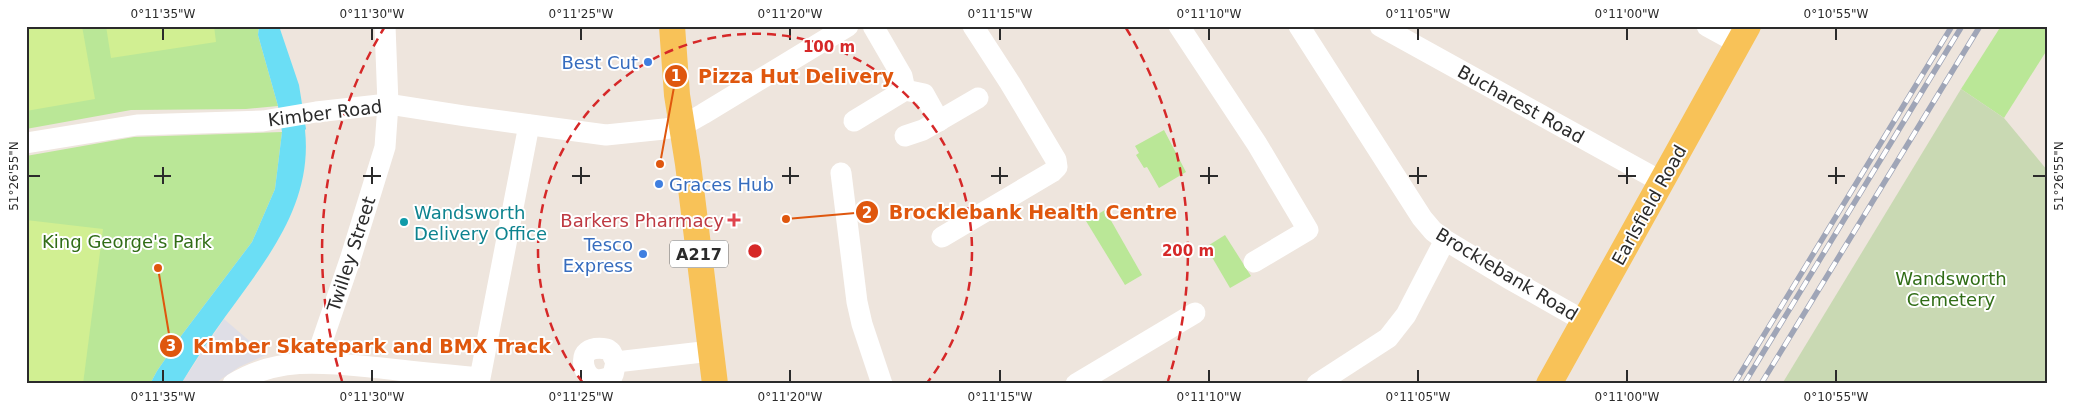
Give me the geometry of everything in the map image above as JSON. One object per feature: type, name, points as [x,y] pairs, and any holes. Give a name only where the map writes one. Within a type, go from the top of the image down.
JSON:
[{"type":"main road","name":"A217","points":[[672,26],[677,94],[688,164],[715,384]]},
{"type":"main road","name":"Earlsfield Road","points":[[1549,384],[1743,35]]},
{"type":"street","name":"Twilley Street","points":[[315,362],[384,147],[388,104],[385,26]]},
{"type":"street","points":[[682,126],[848,26]]},
{"type":"street","points":[[873,26],[902,76],[905,90]]},
{"type":"street","points":[[942,237],[1052,172],[1057,167],[1056,160],[973,26]]},
{"type":"street","points":[[1179,26],[1257,144],[1308,230],[1254,262]]},
{"type":"street","name":"Brocklebank Road","points":[[1299,26],[1432,231],[1508,278],[1584,321]]},
{"type":"street","name":"Bucharest Road","points":[[1380,26],[1662,182]]},
{"type":"street","points":[[1707,26],[1743,35]]},
{"type":"street","points":[[854,121],[905,90],[924,94],[939,120]]},
{"type":"street","points":[[905,136],[939,120],[978,98]]},
{"type":"street","name":"Kimber Road","points":[[26,143],[137,125],[244,122],[388,104],[606,135],[664,130],[682,126]]},
{"type":"street","points":[[233,384],[254,372],[283,365],[315,362],[480,378],[529,125]]},
{"type":"street","points":[[840,173],[857,302],[862,324],[882,384]]},
{"type":"street","points":[[1317,384],[1343,377],[1388,338],[1406,315],[1445,240]]},
{"type":"street","points":[[1076,384],[1195,313]]},
{"type":"street","points":[[616,362],[711,350]]},
{"type":"shaded area","points":[[224,319],[266,355],[239,367],[214,384],[181,384]]},
{"type":"green space","points":[[26,26],[259,26],[258,35],[278,106],[246,109],[131,110],[26,129]]},
{"type":"green space","points":[[26,26],[82,26],[95,99],[26,111]]},
{"type":"green space","points":[[106,26],[214,26],[216,42],[111,58]]},
{"type":"green space","points":[[2001,26],[2047,26],[2047,50],[2004,118],[1961,89]]},
{"type":"green space","name":"Wandsworth Cemetery","points":[[1961,89],[2004,118],[2047,170],[2047,384],[1782,384]]},
{"type":"green space","points":[[1164,130],[1186,172],[1159,188],[1147,167],[1144,168],[1136,155],[1139,153],[1135,146]]},
{"type":"green space","name":"King George's Park","points":[[282,132],[275,189],[252,242],[181,336],[150,384],[26,384],[26,156],[134,137]]},
{"type":"green space","points":[[1105,210],[1142,275],[1125,285],[1086,221]]},
{"type":"green space","points":[[26,220],[103,229],[83,384],[26,384]]},
{"type":"green space","points":[[1225,235],[1251,276],[1230,288],[1206,247]]},
{"type":"water","points":[[259,26],[279,26],[299,85],[306,129],[306,157],[302,183],[294,207],[270,253],[213,334],[181,384],[150,384],[181,336],[252,242],[275,189],[282,132],[278,106],[258,35]]},
{"type":"railway","points":[[1734,384],[1952,26]]},
{"type":"railway","points":[[1744,384],[1962,26]]},
{"type":"railway","points":[[1761,384],[1980,26]]},
{"type":"place","name":"Best Cut","points":[[648,62]]},
{"type":"place","name":"Pizza Hut Delivery","points":[[660,164]]},
{"type":"place","name":"Graces Hub","points":[[659,184]]},
{"type":"place","name":"Brocklebank Health Centre","points":[[786,219]]},
{"type":"place","name":"Barkers Pharmacy","points":[[734,220]]},
{"type":"place","name":"Wandsworth Delivery Office","points":[[404,222]]},
{"type":"place","name":"Tesco Express","points":[[643,254]]},
{"type":"place","name":"Kimber Skatepark and BMX Track","points":[[158,268]]}]
